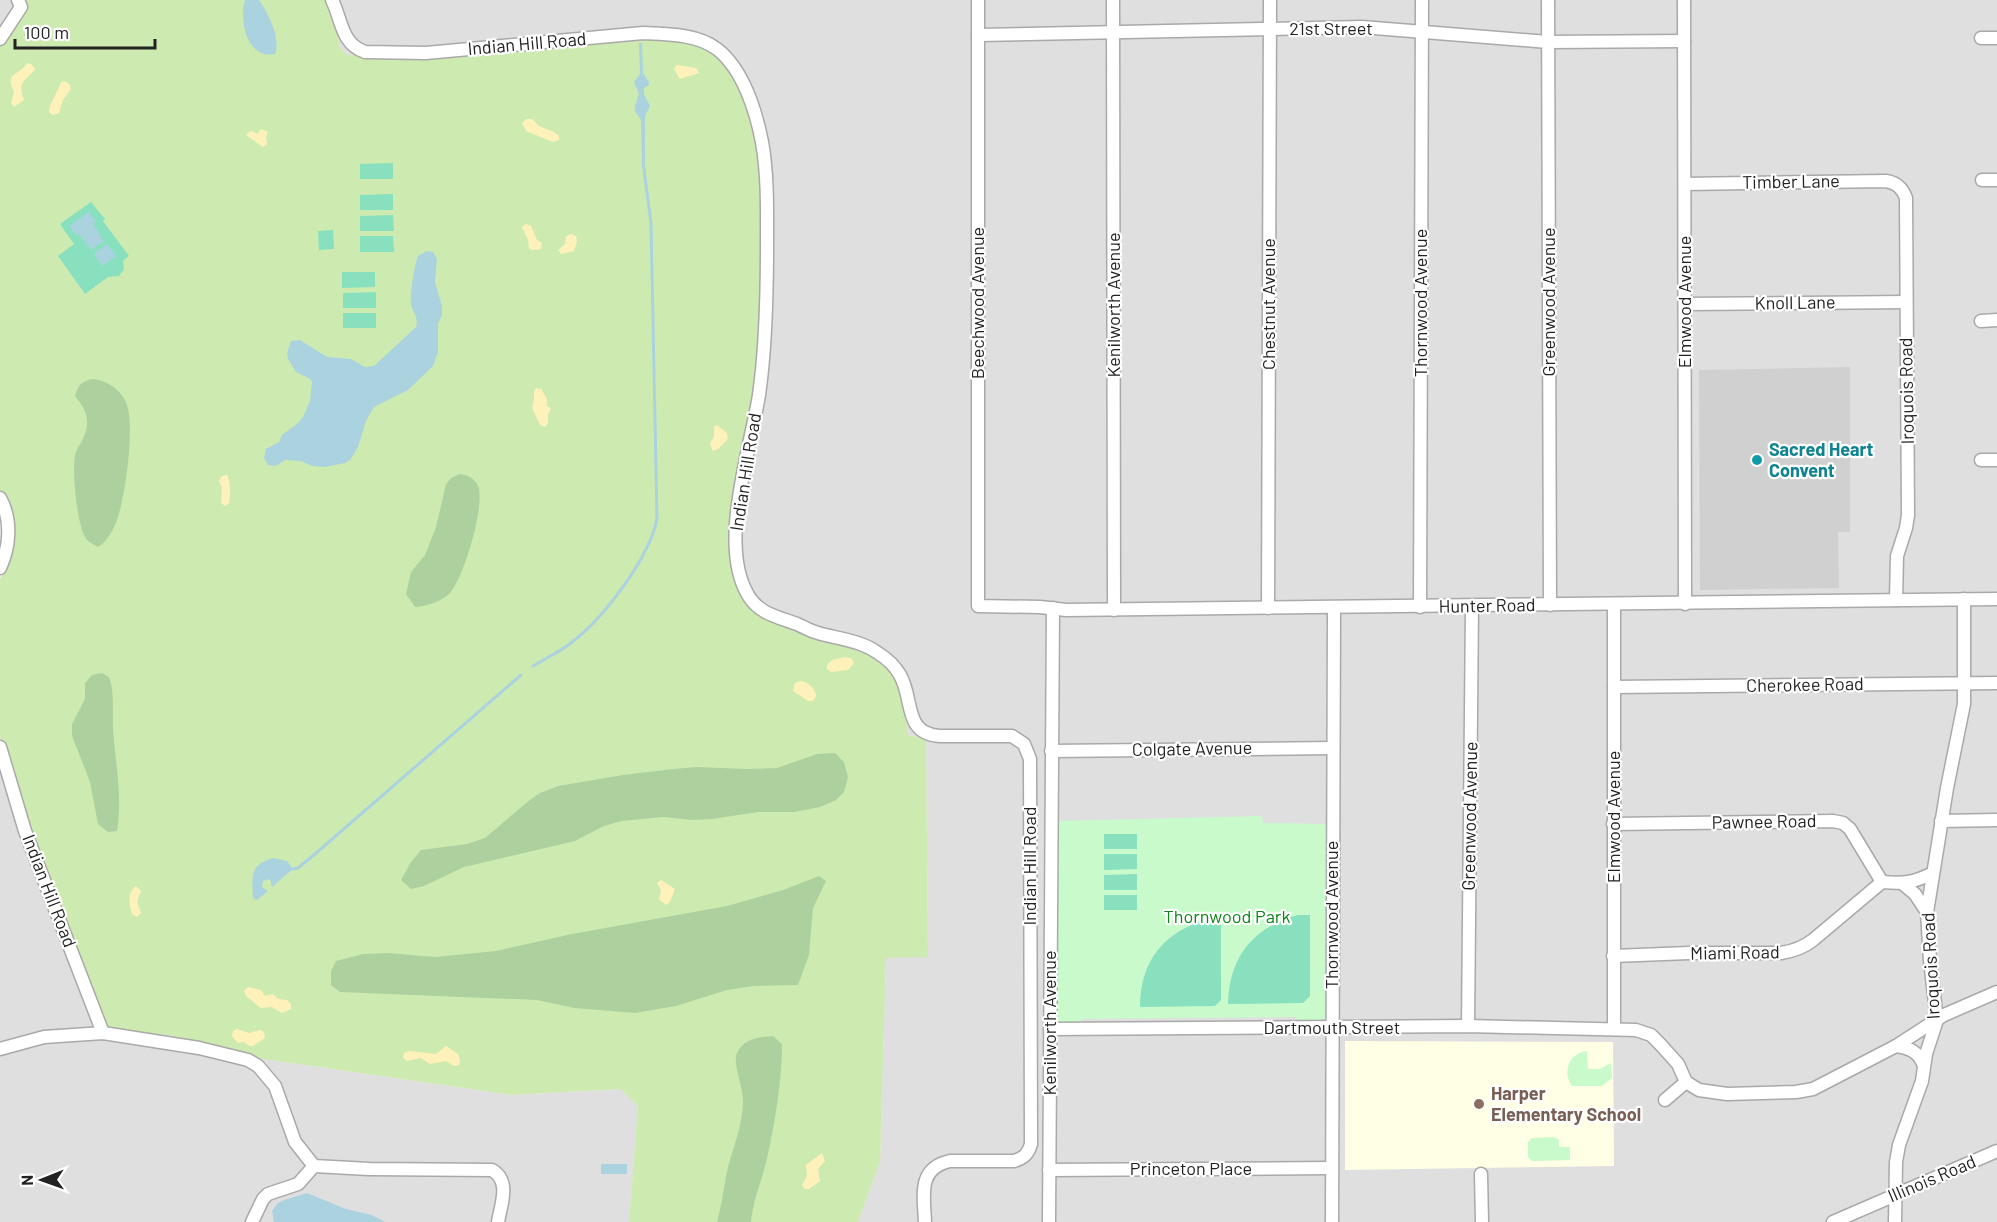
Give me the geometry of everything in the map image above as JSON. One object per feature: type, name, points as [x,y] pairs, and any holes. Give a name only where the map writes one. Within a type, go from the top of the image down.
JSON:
[{"type":"street","points":[[0,39],[21,7],[18,0]]},
{"type":"street","name":"Indian Hill Road","points":[[332,0],[346,38],[357,50],[365,52],[426,54],[643,33],[663,34],[694,39],[716,49],[725,57],[741,80],[752,107],[761,140],[767,217],[763,355],[759,395],[736,524],[735,554],[741,581],[751,600],[766,613],[817,633],[864,646],[884,658],[899,672],[909,698],[914,722],[923,733],[940,736],[1012,736],[1024,744],[1030,759],[1031,1144],[1029,1152],[1014,1161],[950,1161],[933,1168],[925,1180],[925,1222]]},
{"type":"street","name":"Beechwood Avenue","points":[[978,0],[978,606]]},
{"type":"street","name":"Kenilworth Avenue","points":[[1113,0],[1114,610]]},
{"type":"street","name":"Chestnut Avenue","points":[[1268,608],[1270,0]]},
{"type":"street","name":"Thornwood Avenue","points":[[1420,607],[1422,0]]},
{"type":"street","name":"Greenwood Avenue","points":[[1548,0],[1550,605]]},
{"type":"street","name":"Elmwood Avenue","points":[[1684,0],[1684,604]]},
{"type":"street","name":"21st Street","points":[[978,34],[1362,27],[1548,42],[1684,41]]},
{"type":"street","points":[[1981,38],[1997,38]]},
{"type":"street","points":[[1982,180],[1997,180]]},
{"type":"street","name":"Timber Lane","points":[[1684,184],[1886,181],[1896,184]]},
{"type":"street","name":"Iroquois Road","points":[[1896,184],[1901,187],[1906,198],[1908,515],[1897,556],[1896,600]]},
{"type":"street","name":"Knoll Lane","points":[[1685,304],[1906,302]]},
{"type":"street","points":[[1981,321],[1997,320]]},
{"type":"street","points":[[1981,460],[1997,460]]},
{"type":"street","points":[[0,498],[6,513],[8,538],[0,568]]},
{"type":"street","name":"Iroquois Road","points":[[1895,1222],[1896,1162],[1899,1146],[1915,1105],[1926,1054],[1937,1020],[1927,912],[1941,821],[1964,704],[1966,683],[1964,599]]},
{"type":"street","name":"Hunter Road","points":[[978,606],[1114,610],[1997,599]]},
{"type":"street","name":"Elmwood Avenue","points":[[1614,605],[1614,1029]]},
{"type":"street","name":"Greenwood Avenue","points":[[1468,1026],[1472,607]]},
{"type":"street","name":"Kenilworth Avenue","points":[[1049,1222],[1053,608]]},
{"type":"street","name":"Thornwood Avenue","points":[[1332,1222],[1334,608]]},
{"type":"street","name":"Cherokee Road","points":[[1614,687],[1997,682]]},
{"type":"street","name":"Indian Hill Road","points":[[0,747],[25,831],[103,1033]]},
{"type":"street","name":"Colgate Avenue","points":[[1051,751],[1333,748]]},
{"type":"street","points":[[1941,821],[1997,820]]},
{"type":"street","name":"Pawnee Road","points":[[1613,824],[1833,821],[1843,823],[1850,829],[1882,882]]},
{"type":"street","points":[[1882,882],[1912,883],[1933,873]]},
{"type":"street","name":"Miami Road","points":[[1614,956],[1792,951],[1813,940],[1882,882]]},
{"type":"street","points":[[1904,884],[1915,894],[1927,912]]},
{"type":"street","points":[[1665,1100],[1686,1082],[1692,1087],[1710,1093],[1805,1091],[1896,1046],[1937,1020],[1997,992]]},
{"type":"street","name":"Dartmouth Street","points":[[1050,1029],[1468,1026],[1636,1029],[1651,1035],[1678,1064],[1686,1082]]},
{"type":"street","points":[[0,1049],[44,1038],[103,1033],[199,1048],[248,1060],[258,1066],[275,1086],[295,1142],[314,1166],[492,1170],[498,1173],[503,1183],[498,1222]]},
{"type":"street","points":[[1896,1046],[1905,1047],[1918,1054],[1924,1068]]},
{"type":"street","name":"Illinois Road","points":[[1833,1222],[1997,1151]]},
{"type":"street","points":[[252,1222],[263,1199],[268,1194],[298,1184],[314,1166]]},
{"type":"street","name":"Princeton Place","points":[[1049,1170],[1332,1168]]},
{"type":"street","points":[[1481,1174],[1482,1222]]},
{"type":"shaded area","points":[[0,0],[23,0],[24,12],[0,47]]},
{"type":"shaded area","points":[[328,0],[1997,0],[1997,1222],[858,1222],[880,1162],[886,957],[928,956],[926,739],[908,735],[904,703],[760,615],[443,57],[347,55],[339,46],[338,29]]},
{"type":"shaded area","name":"Sacred Heart Convent","points":[[1850,367],[1850,532],[1838,532],[1839,588],[1700,590],[1699,370]]},
{"type":"shaded area","points":[[0,736],[109,1030],[174,1036],[257,1058],[511,1095],[620,1089],[638,1106],[629,1222],[0,1222]]},
{"type":"shaded area","name":"Harper Elementary School","points":[[1345,1041],[1613,1042],[1614,1166],[1345,1170]]},
{"type":"green space","points":[[23,0],[328,0],[338,29],[339,46],[347,55],[443,57],[651,38],[673,39],[709,49],[730,70],[742,92],[758,142],[764,214],[758,367],[733,521],[749,604],[852,645],[887,666],[896,677],[901,691],[908,735],[926,739],[928,957],[886,958],[880,1162],[858,1222],[629,1222],[638,1106],[620,1089],[511,1095],[257,1058],[174,1036],[107,1028],[27,822],[0,736],[0,579],[5,570],[6,501],[0,490],[0,47],[19,20]]},
{"type":"green space","points":[[393,163],[393,179],[360,179],[360,164]]},
{"type":"green space","points":[[393,194],[393,210],[360,210],[360,195]]},
{"type":"green space","points":[[91,202],[129,256],[123,261],[124,269],[119,276],[108,277],[85,294],[58,256],[74,244],[60,224]]},
{"type":"green space","points":[[393,215],[394,231],[360,231],[360,216]]},
{"type":"green space","points":[[333,230],[334,249],[319,250],[318,231]]},
{"type":"green space","points":[[360,236],[393,236],[394,252],[360,252]]},
{"type":"green space","points":[[342,272],[375,272],[375,287],[342,288]]},
{"type":"green space","points":[[376,292],[376,308],[343,308],[343,293]]},
{"type":"green space","points":[[343,313],[376,313],[376,328],[343,328]]},
{"type":"green space","points":[[92,379],[108,384],[122,395],[127,405],[130,430],[128,465],[119,514],[110,535],[98,547],[86,539],[81,528],[74,473],[77,449],[87,426],[85,411],[75,396],[80,384]]},
{"type":"green space","points":[[460,474],[475,481],[480,495],[476,525],[467,558],[450,593],[434,603],[415,607],[406,594],[411,572],[425,555],[436,527],[446,484],[451,478]]},
{"type":"green space","points":[[102,673],[109,677],[112,689],[119,792],[117,831],[108,832],[98,824],[90,782],[72,736],[72,724],[85,699],[85,683],[92,675]]},
{"type":"green space","points":[[835,753],[844,762],[848,777],[844,792],[836,800],[820,807],[794,812],[758,812],[712,819],[691,820],[664,817],[622,821],[604,826],[575,841],[464,867],[424,886],[411,889],[401,880],[421,850],[467,844],[485,838],[540,793],[558,786],[623,775],[697,767],[777,768],[817,754]]},
{"type":"green space","name":"Thornwood Park","points":[[1262,816],[1263,823],[1328,824],[1327,1017],[1323,1021],[1300,1024],[1296,1017],[1083,1019],[1077,1025],[1064,1024],[1057,1019],[1058,821]]},
{"type":"green space","points":[[1104,834],[1137,834],[1137,849],[1104,849]]},
{"type":"green space","points":[[1104,854],[1137,854],[1137,869],[1104,870]]},
{"type":"green space","points":[[1137,874],[1137,890],[1104,890],[1104,875]]},
{"type":"green space","points":[[819,876],[826,881],[813,908],[809,955],[798,985],[754,986],[727,990],[676,1006],[635,1013],[574,1008],[537,1000],[340,992],[331,985],[331,971],[336,961],[363,954],[388,953],[435,957],[496,951],[572,934],[727,906],[783,890]]},
{"type":"green space","points":[[1104,895],[1137,895],[1137,910],[1104,910]]},
{"type":"green space","points":[[1298,915],[1310,915],[1310,996],[1303,1003],[1228,1004],[1233,972],[1246,946],[1268,927]]},
{"type":"green space","points":[[1209,919],[1221,919],[1221,1000],[1215,1006],[1140,1007],[1144,976],[1158,950],[1179,931]]},
{"type":"green space","points":[[773,1036],[782,1044],[779,1087],[767,1159],[751,1222],[717,1222],[742,1111],[743,1097],[736,1063],[737,1053],[748,1041]]},
{"type":"green space","points":[[1587,1051],[1588,1069],[1600,1069],[1611,1063],[1612,1078],[1602,1086],[1572,1086],[1568,1075],[1569,1064],[1576,1055]]},
{"type":"green space","points":[[1554,1137],[1559,1140],[1559,1147],[1570,1147],[1570,1160],[1532,1161],[1528,1157],[1528,1142],[1532,1138]]},
{"type":"sand","points":[[27,63],[35,69],[23,82],[21,88],[24,100],[14,107],[11,103],[14,92],[11,85],[12,77]]},
{"type":"sand","points":[[677,65],[696,68],[699,73],[680,79],[674,69]]},
{"type":"sand","points":[[65,81],[71,89],[63,100],[59,113],[53,115],[49,112],[50,105],[61,82]]},
{"type":"sand","points":[[526,119],[532,119],[539,126],[554,132],[559,136],[559,140],[553,142],[526,131],[522,123]]},
{"type":"sand","points":[[261,129],[268,132],[267,144],[263,147],[246,135],[250,131],[258,134]]},
{"type":"sand","points":[[526,224],[531,226],[537,240],[542,243],[541,249],[529,248],[522,227]]},
{"type":"sand","points":[[571,234],[576,236],[577,241],[574,251],[561,254],[558,250],[565,244],[566,236]]},
{"type":"sand","points":[[536,388],[541,389],[547,399],[547,406],[551,408],[545,427],[540,425],[532,408]]},
{"type":"sand","points":[[717,425],[727,433],[728,439],[713,451],[710,444],[714,436],[714,427]]},
{"type":"sand","points":[[227,475],[230,497],[229,503],[225,506],[221,503],[222,487],[219,481],[222,476]]},
{"type":"sand","points":[[851,658],[854,663],[848,670],[831,672],[827,669],[827,665],[832,660]]},
{"type":"sand","points":[[801,681],[809,684],[814,690],[816,696],[813,701],[808,701],[793,691],[795,683]]},
{"type":"sand","points":[[661,880],[675,889],[670,902],[666,905],[659,899],[661,890],[657,883]]},
{"type":"sand","points":[[136,886],[141,891],[137,902],[141,913],[137,917],[132,914],[130,903],[131,892]]},
{"type":"sand","points":[[248,987],[261,990],[265,996],[273,994],[278,999],[287,1000],[291,1004],[291,1009],[282,1013],[272,1007],[261,1008],[246,996],[244,991]]},
{"type":"sand","points":[[237,1029],[249,1033],[260,1030],[264,1032],[265,1038],[253,1046],[244,1042],[238,1043],[232,1036],[233,1031]]},
{"type":"sand","points":[[446,1046],[458,1054],[459,1065],[454,1066],[446,1061],[430,1064],[421,1058],[406,1061],[403,1057],[404,1053],[409,1051],[436,1054]]},
{"type":"sand","points":[[822,1153],[825,1161],[818,1169],[820,1181],[809,1189],[805,1189],[802,1185],[807,1176],[806,1165]]},
{"type":"water","points":[[245,0],[259,0],[266,12],[275,33],[275,54],[257,51],[251,45],[244,27]]},
{"type":"water","points":[[639,43],[642,43],[643,73],[649,82],[649,85],[644,88],[644,94],[650,106],[645,116],[645,162],[642,164],[641,120],[635,111],[639,94],[634,82],[640,74]]},
{"type":"water","points":[[89,212],[96,222],[93,224],[104,241],[91,250],[79,234],[76,235],[69,226]]},
{"type":"water","points":[[107,244],[116,256],[102,266],[94,254]]},
{"type":"water","points":[[427,251],[433,252],[437,259],[435,282],[442,306],[442,315],[438,324],[438,352],[433,366],[408,390],[374,407],[366,421],[358,447],[350,460],[345,463],[325,467],[285,460],[276,466],[268,465],[264,458],[266,449],[279,442],[282,435],[298,423],[310,401],[312,382],[296,372],[288,359],[287,353],[291,341],[300,340],[327,357],[351,359],[365,367],[374,366],[416,327],[411,293],[418,256]]},
{"type":"water","points":[[273,858],[287,861],[293,869],[272,887],[270,879],[263,881],[262,887],[268,891],[257,900],[253,898],[254,872],[260,864]]},
{"type":"water","points":[[601,1164],[627,1164],[627,1174],[601,1174]]},
{"type":"water","points":[[307,1193],[346,1209],[372,1215],[385,1222],[274,1222],[272,1211],[278,1203]]},
{"type":"waterway","points":[[533,666],[572,642],[611,603],[645,551],[657,519],[651,223],[643,162]]},
{"type":"waterway","points":[[293,869],[298,868],[315,854],[521,675]]},
{"type":"place","name":"Sacred Heart Convent","points":[[1757,460]]},
{"type":"place","name":"Harper Elementary School","points":[[1479,1104]]}]
